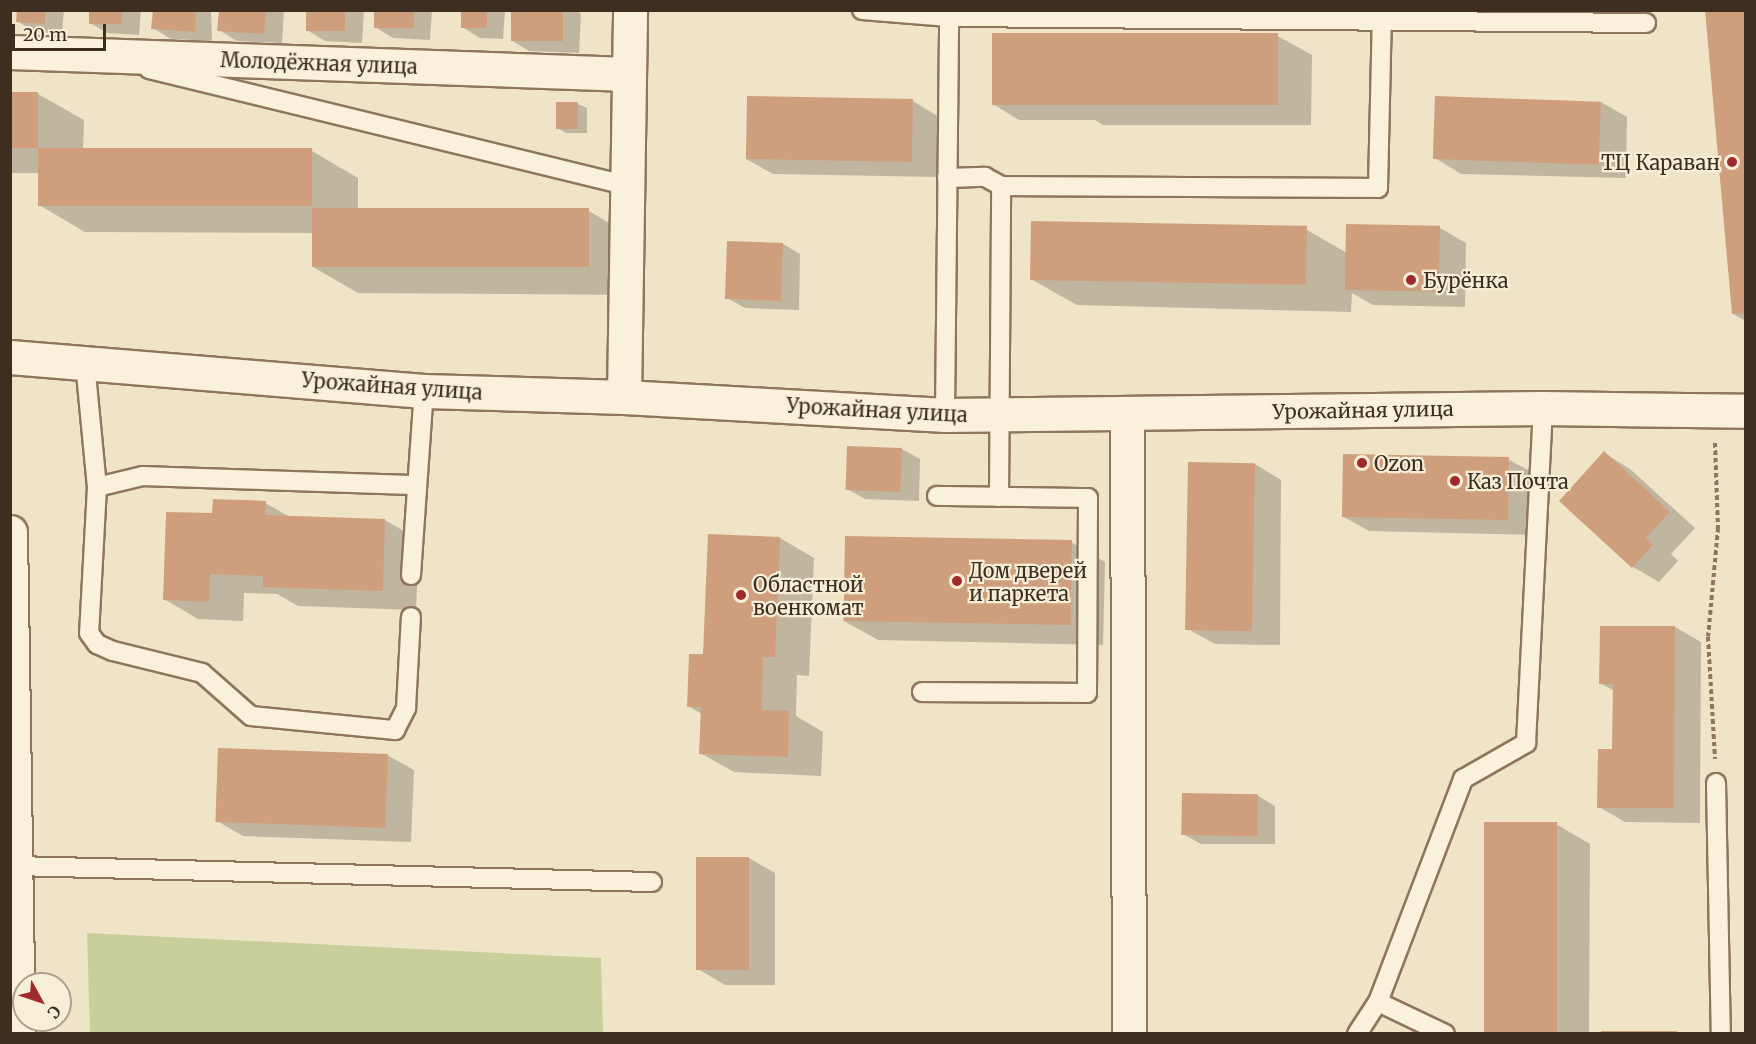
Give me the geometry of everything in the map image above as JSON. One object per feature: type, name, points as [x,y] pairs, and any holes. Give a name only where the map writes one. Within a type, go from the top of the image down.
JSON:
[{"type":"street","points":[[624,397],[630,10]]},
{"type":"street","name":"Молодёжная улица","points":[[10,52],[628,74]]},
{"type":"street","name":"Урожайная улица","points":[[10,357],[424,391],[624,397],[945,416],[1543,408],[1746,411]]},
{"type":"street","points":[[1127,414],[1129,1034]]},
{"type":"street","points":[[10,532],[18,1034]]},
{"type":"lane","points":[[862,10],[949,17],[1506,16],[1646,23]]},
{"type":"lane","points":[[948,178],[985,177],[1001,186],[1378,188],[1381,16]]},
{"type":"lane","points":[[945,416],[949,17]]},
{"type":"lane","points":[[91,55],[626,185]]},
{"type":"lane","points":[[999,497],[1001,186]]},
{"type":"lane","points":[[85,363],[97,487],[89,633],[97,644],[113,651],[202,673],[251,716],[395,730],[406,708],[411,617]]},
{"type":"lane","points":[[411,575],[424,391]]},
{"type":"lane","points":[[1357,1034],[1378,1002],[1463,779],[1527,743],[1543,408]]},
{"type":"lane","points":[[97,487],[143,477],[417,485]]},
{"type":"lane","points":[[921,692],[1087,693],[1088,498],[937,496]]},
{"type":"lane","points":[[1716,783],[1721,1034]]},
{"type":"lane","points":[[15,866],[652,882]]},
{"type":"lane","points":[[1378,1002],[1445,1034]]},
{"type":"path","points":[[1715,436],[1718,528],[1708,638],[1716,783]]},
{"type":"green space","points":[[87,933],[601,958],[603,1033],[90,1033]]},
{"type":"building","points":[[17,10],[45,10],[45,24],[16,22]]},
{"type":"building","points":[[89,10],[122,10],[122,24],[89,24]]},
{"type":"building","points":[[153,10],[196,10],[195,32],[151,29]]},
{"type":"building","points":[[219,10],[266,10],[264,34],[217,31]]},
{"type":"building","points":[[306,10],[345,10],[345,31],[306,31]]},
{"type":"building","points":[[374,10],[414,10],[414,28],[374,28]]},
{"type":"building","points":[[461,10],[487,10],[487,28],[461,28]]},
{"type":"building","points":[[511,10],[563,10],[563,41],[511,41]]},
{"type":"building","name":"ТЦ Караван","points":[[1705,10],[1746,10],[1746,313],[1732,314]]},
{"type":"building","points":[[992,33],[1278,33],[1278,105],[992,105]]},
{"type":"building","points":[[10,92],[38,92],[38,148],[10,148]]},
{"type":"building","points":[[747,96],[913,99],[912,162],[746,159]]},
{"type":"building","points":[[1435,96],[1601,102],[1599,165],[1433,159]]},
{"type":"building","points":[[556,102],[578,102],[578,129],[556,129]]},
{"type":"building","points":[[38,148],[312,148],[312,206],[38,206]]},
{"type":"building","points":[[312,208],[589,208],[589,267],[312,267]]},
{"type":"building","points":[[1031,221],[1307,226],[1306,285],[1030,280]]},
{"type":"building","points":[[1346,224],[1440,226],[1439,292],[1345,290]]},
{"type":"building","points":[[727,241],[783,243],[781,301],[725,299]]},
{"type":"building","points":[[847,446],[902,448],[900,492],[845,490]]},
{"type":"building","points":[[1604,451],[1670,512],[1646,538],[1653,545],[1632,568],[1559,501]]},
{"type":"building","points":[[1343,454],[1509,457],[1508,520],[1342,517]]},
{"type":"building","points":[[1188,462],[1255,463],[1252,631],[1185,630]]},
{"type":"building","points":[[213,499],[266,501],[265,515],[385,519],[383,591],[263,587],[263,576],[210,574],[209,602],[163,600],[166,512],[212,513]]},
{"type":"building","name":"Областной военкомат","points":[[708,534],[780,537],[775,657],[763,657],[762,710],[789,711],[788,757],[699,754],[701,707],[687,707],[689,654],[703,654]]},
{"type":"building","name":"Дом дверей и паркета","points":[[845,536],[1072,540],[1070,625],[844,621]]},
{"type":"building","points":[[1600,626],[1675,626],[1674,808],[1597,808],[1598,749],[1612,749],[1613,684],[1599,684]]},
{"type":"building","points":[[218,748],[388,754],[385,828],[215,822]]},
{"type":"building","points":[[1182,793],[1258,794],[1257,836],[1181,835]]},
{"type":"building","points":[[1484,822],[1557,822],[1557,1032],[1484,1032]]},
{"type":"building","points":[[696,857],[749,857],[749,970],[696,970]]},
{"type":"building","points":[[1601,1031],[1677,1031],[1677,1034],[1601,1034]]},
{"type":"place","name":"ТЦ Караван","points":[[1732,162]]},
{"type":"place","name":"Бурёнка","points":[[1411,280]]},
{"type":"place","name":"Ozon","points":[[1362,463]]},
{"type":"place","name":"Каз Почта","points":[[1455,481]]},
{"type":"place","name":"Дом дверей и паркета","points":[[957,581]]},
{"type":"place","name":"Областной военкомат","points":[[741,595]]}]
